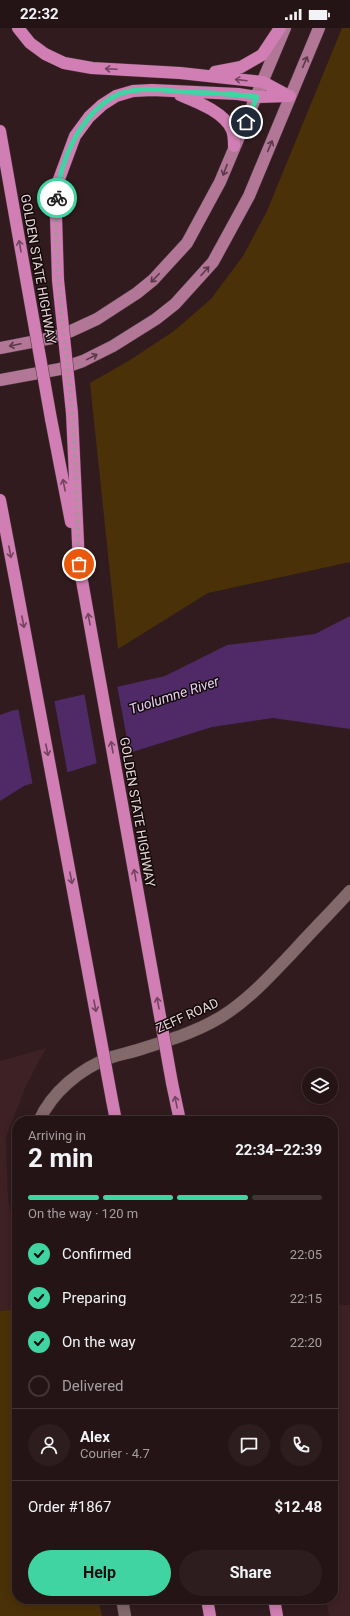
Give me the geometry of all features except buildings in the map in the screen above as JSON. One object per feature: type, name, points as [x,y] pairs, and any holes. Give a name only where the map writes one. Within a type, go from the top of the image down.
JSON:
[{"type":"highway","points":[[18,28],[30,43],[44,54],[64,63],[92,68],[180,73],[263,82],[290,96]]},
{"type":"highway","points":[[180,73],[220,72],[241,67],[262,55],[280,28]]},
{"type":"highway","points":[[79,564],[72,413],[58,280],[56,216],[58,182],[75,136],[89,117],[102,104],[116,96],[133,91],[152,90],[238,94],[257,97],[290,96]]},
{"type":"highway","points":[[170,91],[201,103],[226,120],[232,131],[234,146]]},
{"type":"highway","name":"GOLDEN STATE HIGHWAY","points":[[0,131],[51,419],[79,564],[179,1116]]},
{"type":"highway","points":[[0,500],[115,1116]]},
{"type":"highway","points":[[208,1604],[210,1616]]},
{"type":"highway","points":[[275,1604],[277,1616]]},
{"type":"main road","points":[[0,348],[52,338],[71,331],[114,308],[137,293],[153,280],[187,244],[220,182],[285,28]]},
{"type":"main road","points":[[0,380],[60,368],[83,361],[131,336],[175,304],[213,262],[249,196],[319,28]]},
{"type":"street","name":"ZEFF ROAD","points":[[41,1116],[55,1096],[79,1074],[92,1066],[110,1058],[144,1049],[192,1031],[231,1011],[269,978],[350,891]]},
{"type":"street","points":[[123,1604],[125,1616]]},
{"type":"shaded area","points":[[342,28],[350,28],[350,562],[208,593],[118,649],[90,383],[130,360],[174,331],[211,299],[243,256],[267,211]]},
{"type":"shaded area","points":[[46,1048],[26,1086],[14,1116],[12,1116],[12,1122],[6,1137],[8,1200],[12,1218],[12,1310],[0,1311],[0,1061]]},
{"type":"shaded area","points":[[338,1304],[350,1305],[350,1616],[329,1616],[327,1604],[338,1604]]},
{"type":"shaded area","points":[[12,1310],[12,1604],[99,1604],[102,1616],[0,1616],[0,1311]]},
{"type":"water","name":"Tuolumne River","points":[[350,616],[350,729],[273,718],[212,727],[24,786],[0,801],[0,715],[11,711],[165,676],[227,645],[315,634]]},
{"type":"pier","points":[[117,685],[130,755],[97,765],[84,692]]},
{"type":"pier","points":[[54,699],[68,775],[33,786],[18,707]]},
{"type":"way so far","points":[[57,198],[56,216],[58,280],[72,413],[79,564]]},
{"type":"route","points":[[57,198],[58,182],[75,136],[89,117],[102,104],[116,96],[133,91],[152,90],[238,94],[257,97],[246,122]]}]
